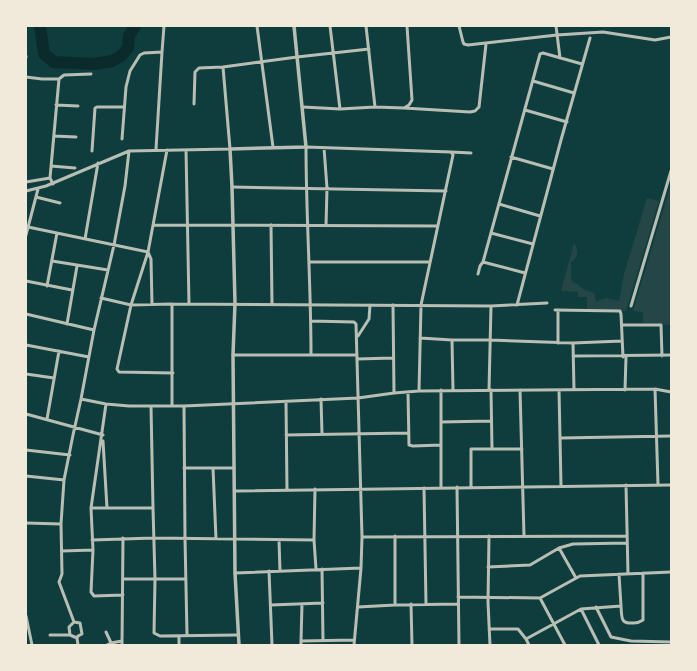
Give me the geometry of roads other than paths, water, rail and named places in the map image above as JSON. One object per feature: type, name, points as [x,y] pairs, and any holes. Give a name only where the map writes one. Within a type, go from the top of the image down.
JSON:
[{"type":"street","points":[[156,149],[164,26]]},
{"type":"street","points":[[257,26],[273,147]]},
{"type":"street","points":[[294,26],[306,147],[306,188],[310,262],[311,354]]},
{"type":"street","points":[[330,26],[340,108]]},
{"type":"street","points":[[366,26],[375,107]]},
{"type":"street","points":[[404,108],[412,100],[406,26]]},
{"type":"street","points":[[459,26],[464,44],[468,45],[557,35],[603,32],[655,40],[671,37]]},
{"type":"street","points":[[556,26],[560,58]]},
{"type":"street","points":[[517,305],[540,216],[590,38]]},
{"type":"street","points":[[303,107],[375,107],[470,112],[478,109],[479,107],[486,44]]},
{"type":"street","points":[[194,104],[194,82],[196,69],[199,68],[369,49]]},
{"type":"street","points":[[122,139],[128,77],[140,55],[144,53],[162,52]]},
{"type":"street","points":[[478,274],[480,266],[483,262],[524,110],[541,54],[582,64]]},
{"type":"street","points":[[223,66],[232,187],[234,303],[233,404],[236,540],[235,573],[239,645]]},
{"type":"street","points":[[26,77],[59,79],[64,75],[91,74]]},
{"type":"street","points":[[53,184],[50,178],[59,79]]},
{"type":"street","points":[[533,81],[574,93]]},
{"type":"street","points":[[56,105],[78,106]]},
{"type":"street","points":[[92,151],[95,108],[124,107]]},
{"type":"street","points":[[524,110],[567,122]]},
{"type":"street","points":[[54,136],[76,137]]},
{"type":"street","points":[[26,191],[53,184],[129,150],[306,147],[471,153]]},
{"type":"street","points":[[324,148],[326,226]]},
{"type":"street","points":[[74,622],[59,582],[62,574],[61,524],[64,480],[94,330],[114,245],[125,186],[129,150]]},
{"type":"street","points":[[167,150],[148,252],[131,304],[118,370],[119,372],[173,373]]},
{"type":"street","points":[[186,150],[189,304]]},
{"type":"street","points":[[419,391],[421,305],[429,262],[446,191],[453,155],[451,152]]},
{"type":"street","points":[[511,158],[553,169]]},
{"type":"street","points":[[85,239],[98,163]]},
{"type":"street","points":[[51,166],[75,168]]},
{"type":"street","points":[[631,306],[671,171]]},
{"type":"street","points":[[26,182],[50,178]]},
{"type":"street","points":[[232,187],[446,191]]},
{"type":"street","points":[[26,235],[38,189]]},
{"type":"street","points":[[36,197],[60,203]]},
{"type":"street","points":[[499,204],[540,216]]},
{"type":"street","points":[[153,225],[233,224],[308,226],[438,226]]},
{"type":"street","points":[[271,225],[272,304]]},
{"type":"street","points":[[28,227],[148,252]]},
{"type":"street","points":[[47,286],[57,233]]},
{"type":"street","points":[[491,233],[533,244]]},
{"type":"street","points":[[148,252],[151,259],[152,304]]},
{"type":"street","points":[[52,261],[108,270]]},
{"type":"street","points":[[310,262],[429,262]]},
{"type":"street","points":[[483,262],[526,273]]},
{"type":"street","points":[[67,324],[77,266]]},
{"type":"street","points":[[26,281],[72,290]]},
{"type":"street","points":[[102,298],[131,304],[234,303],[491,306],[547,303]]},
{"type":"street","points":[[172,304],[172,406]]},
{"type":"street","points":[[357,337],[360,330],[369,319],[370,305]]},
{"type":"street","points":[[393,305],[394,393]]},
{"type":"street","points":[[491,306],[490,390],[492,449]]},
{"type":"street","points":[[558,343],[556,310],[620,311],[625,390]]},
{"type":"street","points":[[26,314],[94,330]]},
{"type":"street","points":[[311,321],[354,322],[356,324],[362,537],[361,568],[354,645]]},
{"type":"street","points":[[622,325],[661,325],[662,356]]},
{"type":"street","points":[[420,338],[558,343],[622,341]]},
{"type":"street","points":[[452,340],[453,390]]},
{"type":"street","points":[[573,343],[574,390]]},
{"type":"street","points":[[26,345],[89,357]]},
{"type":"street","points":[[47,419],[60,351]]},
{"type":"street","points":[[233,355],[357,355]]},
{"type":"street","points":[[573,356],[624,357],[671,355]]},
{"type":"street","points":[[357,359],[393,358]]},
{"type":"street","points":[[26,374],[54,378]]},
{"type":"street","points":[[81,400],[106,404],[184,406],[358,398],[394,393],[441,390],[655,390],[671,392]]},
{"type":"street","points":[[441,390],[441,487]]},
{"type":"street","points":[[520,390],[524,536]]},
{"type":"street","points":[[559,390],[561,486]]},
{"type":"street","points":[[655,390],[658,485]]},
{"type":"street","points":[[408,392],[410,446],[441,445]]},
{"type":"street","points":[[321,399],[322,434]]},
{"type":"street","points":[[286,402],[287,490]]},
{"type":"street","points":[[106,404],[103,435],[91,508],[92,594],[123,595]]},
{"type":"street","points":[[151,406],[155,579],[154,633],[160,636],[238,635]]},
{"type":"street","points":[[184,406],[184,538],[187,635]]},
{"type":"street","points":[[26,414],[75,426],[103,435]]},
{"type":"street","points":[[441,422],[492,421]]},
{"type":"street","points":[[286,435],[409,433]]},
{"type":"street","points":[[103,435],[107,508]]},
{"type":"street","points":[[561,438],[671,436]]},
{"type":"street","points":[[471,487],[472,449],[522,449]]},
{"type":"street","points":[[26,450],[70,455]]},
{"type":"street","points":[[184,468],[234,468]]},
{"type":"street","points":[[213,468],[216,539]]},
{"type":"street","points":[[26,476],[64,480]]},
{"type":"street","points":[[626,485],[628,574]]},
{"type":"street","points":[[234,491],[671,485]]},
{"type":"street","points":[[457,487],[459,645]]},
{"type":"street","points":[[424,488],[426,604]]},
{"type":"street","points":[[316,489],[314,540],[316,569]]},
{"type":"street","points":[[91,508],[153,508]]},
{"type":"street","points":[[26,523],[61,524]]},
{"type":"street","points":[[395,536],[395,605]]},
{"type":"street","points":[[489,536],[488,598],[490,645]]},
{"type":"street","points":[[362,537],[627,536]]},
{"type":"street","points":[[92,540],[123,538],[314,540]]},
{"type":"street","points":[[122,645],[123,538]]},
{"type":"street","points":[[279,540],[280,571]]},
{"type":"street","points":[[488,567],[530,565],[559,548],[574,544],[627,543]]},
{"type":"street","points":[[559,548],[576,578]]},
{"type":"street","points":[[62,551],[92,550]]},
{"type":"street","points":[[235,573],[361,568]]},
{"type":"street","points":[[322,569],[323,640]]},
{"type":"street","points":[[269,572],[272,645]]},
{"type":"street","points":[[458,598],[540,598],[580,576],[671,572]]},
{"type":"street","points":[[619,574],[622,619],[626,624],[638,623],[643,620],[642,573]]},
{"type":"street","points":[[123,579],[185,579]]},
{"type":"street","points":[[540,598],[565,645]]},
{"type":"street","points":[[270,605],[323,603]]},
{"type":"street","points":[[301,645],[302,604]]},
{"type":"street","points":[[358,607],[411,604],[458,604]]},
{"type":"street","points":[[411,604],[412,645]]},
{"type":"street","points":[[526,639],[581,609],[621,606]]},
{"type":"street","points":[[596,607],[611,636],[631,641],[671,642]]},
{"type":"street","points":[[581,609],[599,645]]},
{"type":"street","points":[[26,616],[28,634],[32,645]]},
{"type":"street","points":[[70,635],[69,627],[74,622]]},
{"type":"street","points":[[74,622],[80,623],[81,628],[82,634],[77,638]]},
{"type":"street","points":[[489,629],[518,630],[529,645]]},
{"type":"street","points":[[106,632],[111,644]]},
{"type":"street","points":[[50,636],[70,635],[77,638]]},
{"type":"street","points":[[179,636],[179,645]]},
{"type":"street","points":[[77,638],[78,645]]},
{"type":"street","points":[[301,640],[354,640]]},
{"type":"street","points":[[107,645],[122,641]]},
{"type":"waterway","points":[[40,26],[44,54],[54,62],[94,64],[112,61],[121,56],[128,48],[129,36],[135,26]]}]
